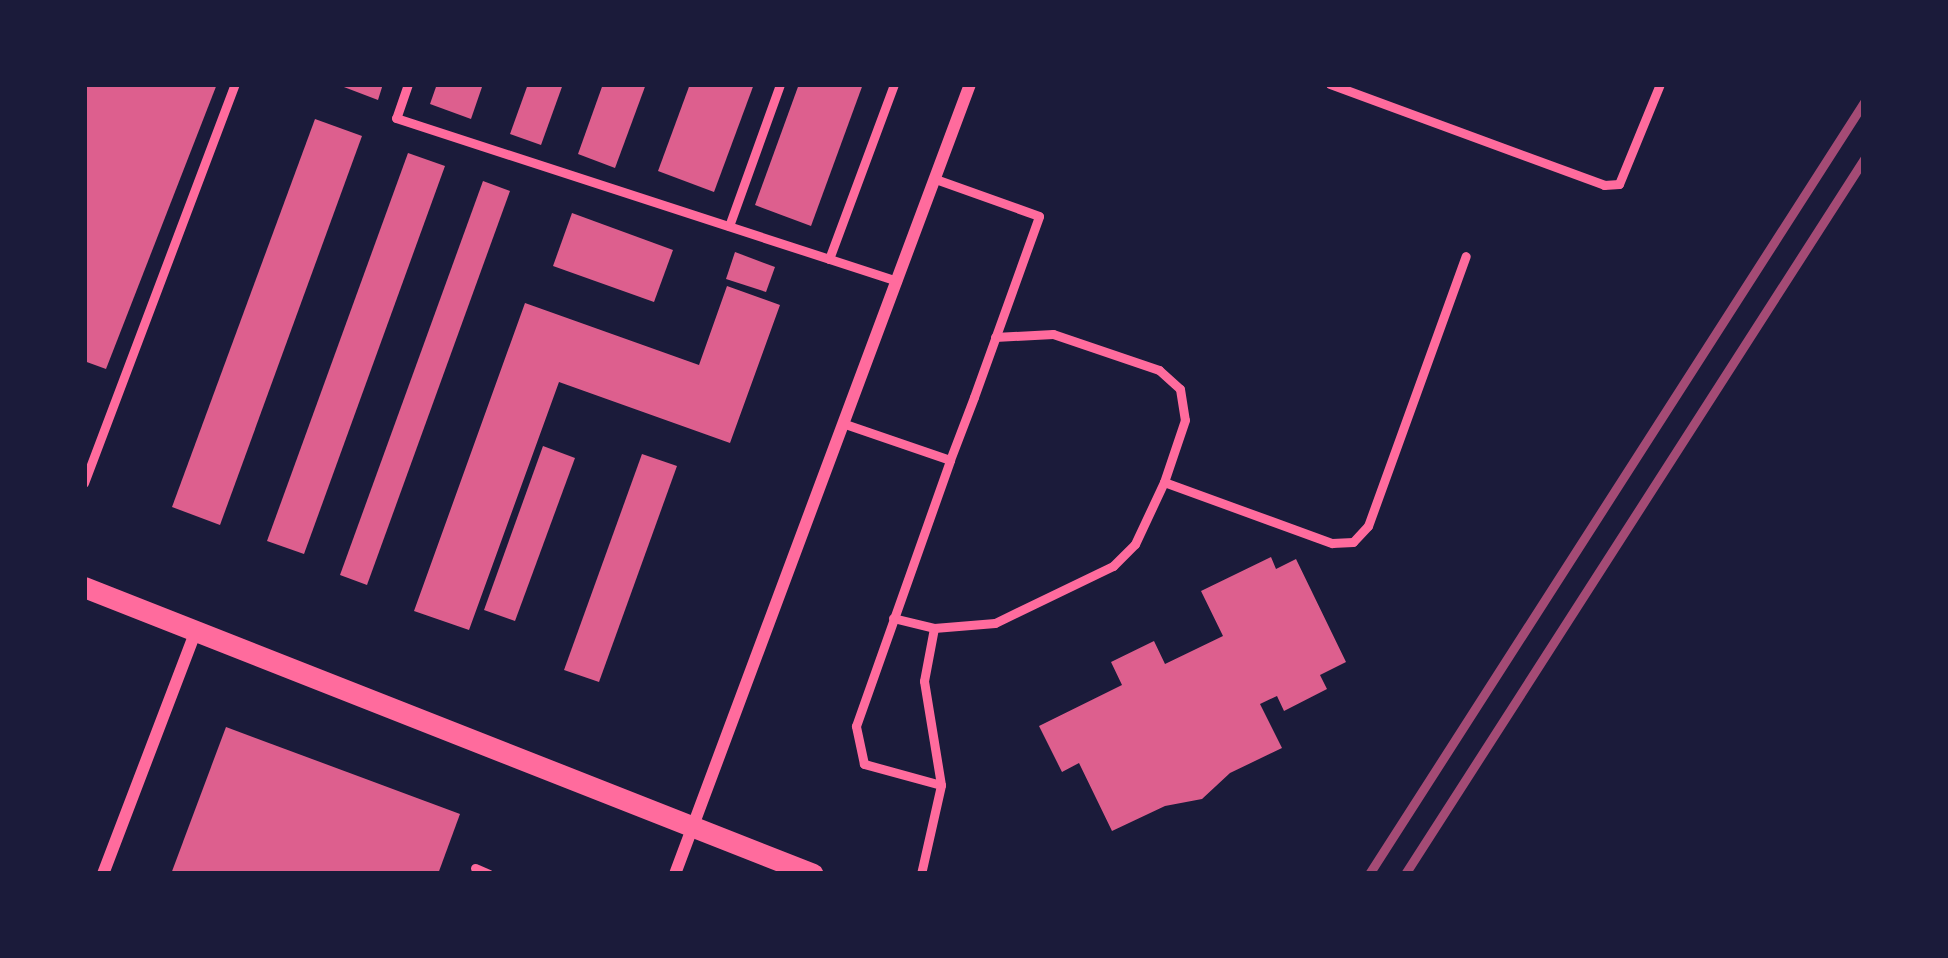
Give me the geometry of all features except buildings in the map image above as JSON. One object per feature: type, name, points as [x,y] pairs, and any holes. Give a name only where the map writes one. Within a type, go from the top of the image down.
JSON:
[{"type":"street","points":[[676,874],[970,84]]},
{"type":"street","points":[[84,586],[813,874]]},
{"type":"street","points":[[103,874],[196,631]]},
{"type":"lane","points":[[84,483],[89,455],[236,84]]},
{"type":"lane","points":[[408,84],[396,118],[897,281]]},
{"type":"lane","points":[[729,226],[780,84]]},
{"type":"lane","points":[[829,259],[894,84]]},
{"type":"lane","points":[[1330,84],[1604,185],[1619,184],[1660,84]]},
{"type":"lane","points":[[935,178],[1039,216],[856,726],[856,751],[864,764],[940,785]]},
{"type":"lane","points":[[1164,482],[1332,543],[1353,542],[1368,526],[1466,256]]},
{"type":"lane","points":[[893,619],[934,628],[995,623],[1113,566],[1136,544],[1164,482],[1185,420],[1180,389],[1159,370],[1053,334],[995,337]]},
{"type":"lane","points":[[845,424],[950,460]]},
{"type":"lane","points":[[921,874],[940,785],[924,681],[934,628]]},
{"type":"lane","points":[[475,868],[489,874]]},
{"type":"railway","points":[[1369,874],[1864,102]]},
{"type":"railway","points":[[1405,874],[1864,159]]}]
